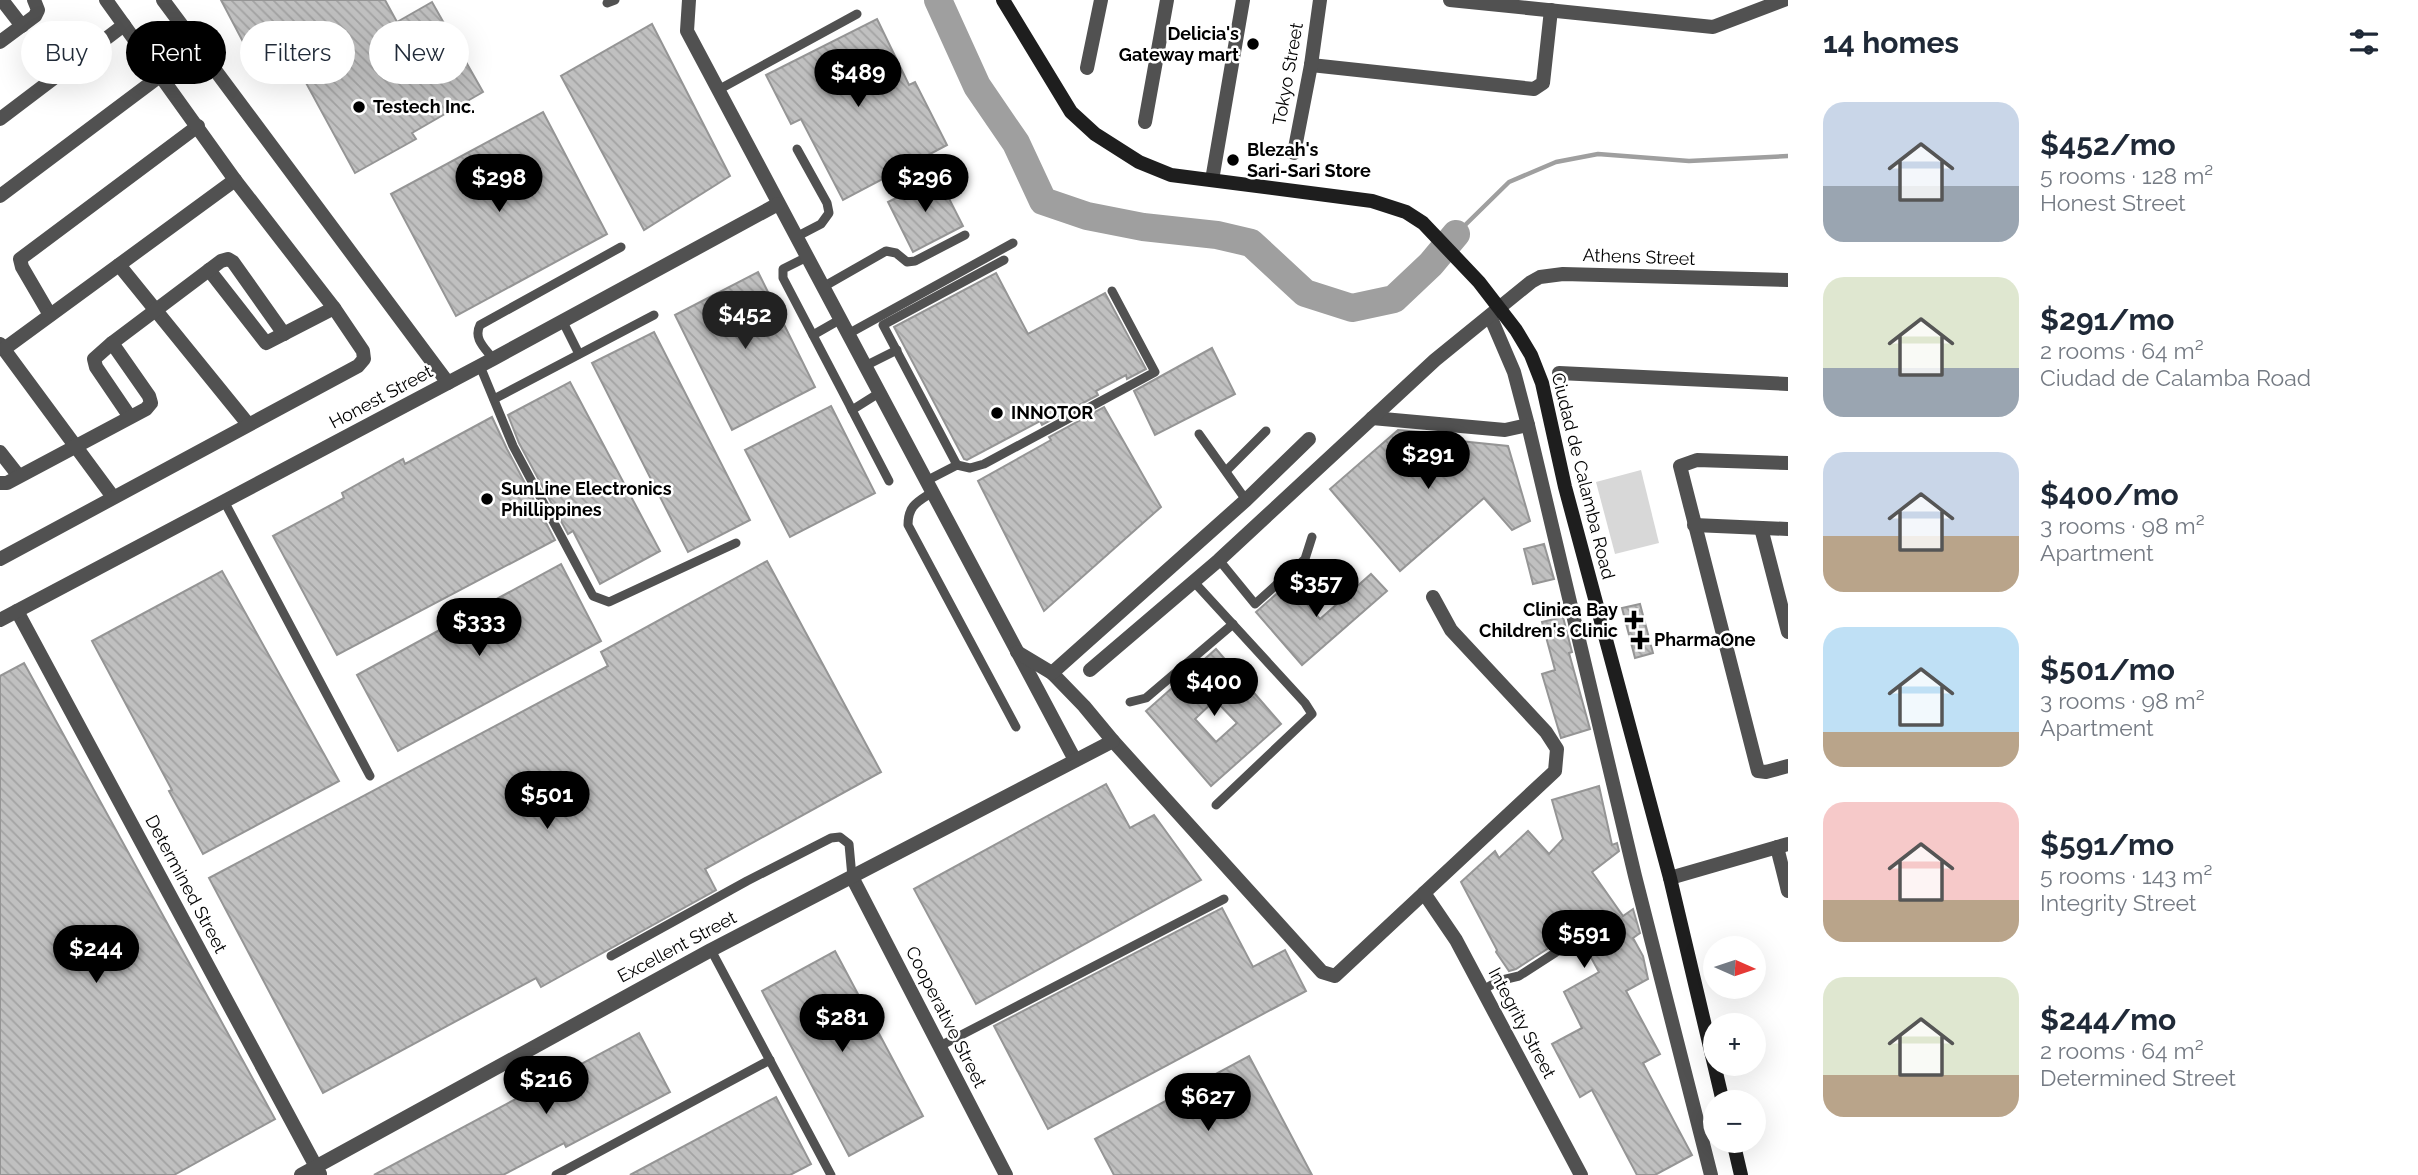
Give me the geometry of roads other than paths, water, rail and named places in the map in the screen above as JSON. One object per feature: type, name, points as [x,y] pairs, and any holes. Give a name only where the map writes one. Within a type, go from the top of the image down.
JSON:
[{"type":"main road","name":"Ciudad de Calamba Road","points":[[1003,0],[1071,112],[1095,134],[1139,162],[1157,170],[1373,201],[1406,212],[1423,223],[1479,282],[1495,312],[1531,355],[1542,383],[1565,487],[1670,878],[1720,1090]]},
{"type":"main road","points":[[1735,1153],[1741,1175]]},
{"type":"street","points":[[2,0],[21,25]]},
{"type":"street","points":[[27,21],[38,10],[34,0]]},
{"type":"street","points":[[106,0],[126,28]]},
{"type":"street","points":[[163,0],[448,383]]},
{"type":"street","points":[[687,0],[687,31],[1076,760]]},
{"type":"street","points":[[1087,68],[1101,0]]},
{"type":"street","points":[[1145,122],[1167,0]]},
{"type":"street","points":[[1212,180],[1243,0]]},
{"type":"street","name":"Tokyo Street","points":[[1294,153],[1320,0]]},
{"type":"street","points":[[1450,0],[1713,27],[1784,0]]},
{"type":"street","points":[[1311,65],[1534,89],[1543,83],[1551,10]]},
{"type":"street","points":[[0,120],[124,25]]},
{"type":"street","points":[[0,42],[21,27]]},
{"type":"street","points":[[0,196],[149,84]]},
{"type":"street","points":[[0,559],[358,366],[364,359],[363,351],[334,308],[235,180],[166,84]]},
{"type":"street","points":[[50,315],[22,268],[20,259],[198,125]]},
{"type":"street","points":[[113,498],[2,347],[235,180]]},
{"type":"street","name":"Honest Street","points":[[0,620],[448,383],[778,204]]},
{"type":"street","points":[[130,417],[94,359],[221,261],[228,259],[233,262],[284,334]]},
{"type":"street","points":[[119,265],[248,424]]},
{"type":"street","points":[[209,271],[265,342],[334,308]]},
{"type":"street","name":"Athens Street","points":[[1090,670],[1195,582],[1435,360],[1531,282],[1552,275],[1788,280]]},
{"type":"street","points":[[1495,312],[1528,425],[1635,876],[1711,1175]]},
{"type":"street","points":[[0,483],[7,483],[146,409],[151,403],[149,396],[112,343]]},
{"type":"street","points":[[1559,373],[1788,384]]},
{"type":"street","points":[[1372,418],[1505,430],[1528,425]]},
{"type":"street","points":[[1052,673],[1246,500],[1308,439]]},
{"type":"street","points":[[0,452],[18,475]]},
{"type":"street","points":[[1788,463],[1697,460],[1680,466],[1758,771],[1766,772],[1788,766]]},
{"type":"street","points":[[1694,525],[1788,529]]},
{"type":"street","points":[[1762,528],[1788,632]]},
{"type":"street","points":[[1017,652],[1052,673],[1322,972],[1335,976],[1555,771],[1557,749],[1546,732],[1451,630],[1433,597]]},
{"type":"street","name":"Determined Street","points":[[17,611],[318,1171]]},
{"type":"street","name":"Excellent Street","points":[[301,1175],[318,1171],[711,950],[1113,741]]},
{"type":"street","points":[[1670,878],[1782,846],[1788,891]]},
{"type":"street","name":"Cooperative Street","points":[[852,877],[1006,1175]]},
{"type":"street","name":"Integrity Street","points":[[1424,893],[1456,940],[1580,1175]]},
{"type":"lane","points":[[718,90],[858,14]]},
{"type":"lane","points":[[796,237],[821,224],[829,213],[827,203],[797,149]]},
{"type":"lane","points":[[823,287],[886,251],[896,253],[907,262],[915,261],[965,235]]},
{"type":"lane","points":[[848,334],[1013,243]]},
{"type":"lane","points":[[621,247],[480,325],[477,331],[494,399],[513,446],[593,596],[609,602],[736,543]]},
{"type":"lane","points":[[807,257],[783,269],[782,273],[889,481]]},
{"type":"lane","points":[[1004,260],[883,325],[957,465],[970,468],[984,464],[1155,372],[1112,291]]},
{"type":"lane","points":[[494,399],[654,315]]},
{"type":"lane","points":[[813,335],[841,319]]},
{"type":"lane","points":[[562,320],[579,354]]},
{"type":"lane","points":[[865,366],[897,350]]},
{"type":"lane","points":[[852,410],[879,393]]},
{"type":"lane","points":[[1227,470],[1266,431]]},
{"type":"lane","points":[[1199,434],[1246,500]]},
{"type":"lane","points":[[957,465],[929,487],[913,505],[908,514],[908,525],[1016,727]]},
{"type":"lane","points":[[224,501],[370,776]]},
{"type":"lane","points":[[1219,560],[1255,604],[1305,559],[1312,537]]},
{"type":"lane","points":[[1195,582],[1306,703],[1312,714],[1216,805]]},
{"type":"lane","points":[[1130,702],[1146,698],[1233,624]]},
{"type":"lane","points":[[611,956],[831,838],[840,837],[849,844],[852,877]]},
{"type":"lane","points":[[940,1046],[1224,899]]},
{"type":"lane","points":[[1483,990],[1498,981],[1519,976],[1609,918]]},
{"type":"lane","points":[[711,950],[831,1175]]},
{"type":"lane","points":[[556,1175],[770,1060]]},
{"type":"waterway","points":[[938,0],[977,86],[1016,143],[1043,201],[1087,216],[1143,227],[1217,235],[1251,243],[1305,293],[1352,308],[1394,299],[1431,264],[1456,234]]},
{"type":"waterway","points":[[1456,234],[1509,182],[1556,162],[1598,154],[1689,161],[1788,156]]},
{"type":"place","name":"Delicia's Gateway mart","points":[[1253,44]]},
{"type":"place","name":"Testech Inc.","points":[[359,107]]},
{"type":"place","name":"Blezah's Sari-Sari Store","points":[[1233,160]]},
{"type":"place","name":"INNOTOR","points":[[997,413]]},
{"type":"place","name":"SunLine Electronics Phillippines","points":[[487,499]]},
{"type":"place","name":"Clinica Bay Children's Clinic","points":[[1634,620]]},
{"type":"place","name":"PharmaOne","points":[[1640,640]]}]
